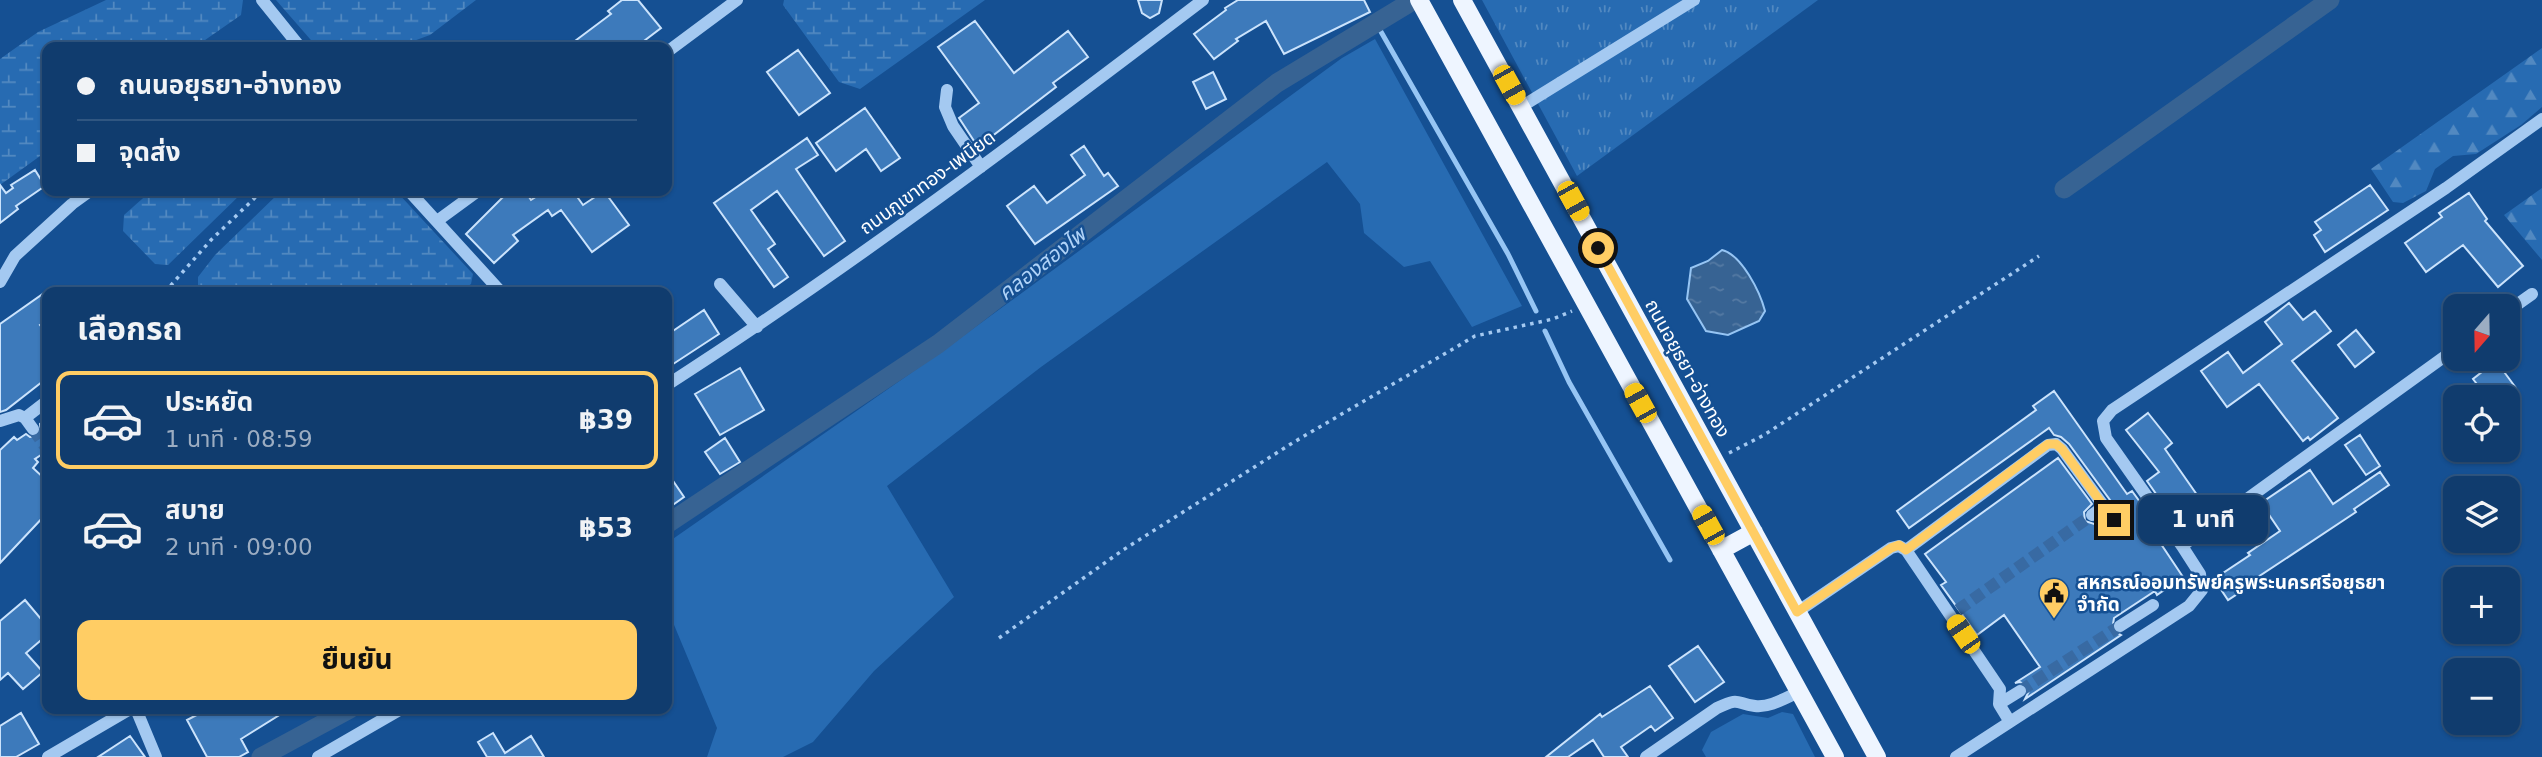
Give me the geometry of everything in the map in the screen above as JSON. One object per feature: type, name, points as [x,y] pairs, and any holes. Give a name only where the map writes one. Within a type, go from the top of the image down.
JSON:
[{"type":"main road","points":[[1419,0],[1835,757]]},
{"type":"main road","name":"ถนนอยุธยา-อ่างทอง","points":[[1462,0],[1877,757]]},
{"type":"main road","points":[[1721,550],[1754,532]]},
{"type":"street","points":[[262,0],[296,42]]},
{"type":"street","points":[[672,48],[737,0]]},
{"type":"street","points":[[1521,107],[1693,0]]},
{"type":"street","name":"ถนนภูเขาทอง-เพนียด","points":[[672,382],[757,327],[981,167],[1200,1]]},
{"type":"street","points":[[947,90],[945,107],[953,126],[981,167]]},
{"type":"street","points":[[1956,757],[2189,606],[2202,590],[2200,574],[2106,438],[2103,421],[2112,410],[2446,188],[2542,119]]},
{"type":"street","points":[[0,282],[15,256],[83,196]]},
{"type":"street","points":[[414,196],[496,287]]},
{"type":"street","points":[[437,221],[471,196]]},
{"type":"street","points":[[720,284],[757,327]]},
{"type":"street","points":[[2520,302],[2532,294]]},
{"type":"street","points":[[2182,546],[2443,358]]},
{"type":"street","points":[[0,421],[19,415],[29,424],[42,407]]},
{"type":"street","points":[[1906,550],[2048,444],[2056,444],[2062,449],[2114,520]]},
{"type":"street","points":[[2092,514],[2104,506]]},
{"type":"street","points":[[1797,612],[1899,545],[1906,550],[1954,613],[2000,689],[1999,704],[2010,722]]},
{"type":"street","points":[[2120,626],[2153,605]]},
{"type":"street","points":[[1999,704],[2020,691]]},
{"type":"street","points":[[1646,757],[1729,702],[1737,700],[1757,706],[1771,704],[1799,692]]},
{"type":"street","points":[[48,757],[121,714]]},
{"type":"street","points":[[138,714],[156,757]]},
{"type":"street","points":[[317,757],[392,714]]},
{"type":"path","points":[[169,287],[211,240],[257,196]]},
{"type":"path","points":[[1714,460],[1764,435],[2039,256]]},
{"type":"path","points":[[999,638],[1123,550],[1294,442],[1475,336],[1553,319],[1587,305]]},
{"type":"green space","points":[[106,0],[243,0],[241,15],[202,42],[42,42],[42,155],[0,185],[0,59],[38,32]]},
{"type":"green space","points":[[276,0],[476,0],[430,35],[411,42],[313,42]]},
{"type":"green space","points":[[784,0],[985,0],[860,89],[839,82],[783,5]]},
{"type":"green space","points":[[1482,0],[1818,0],[1577,176]]},
{"type":"green space","points":[[1375,39],[1522,306],[1472,327],[1430,261],[1404,267],[1364,233],[1360,204],[1327,162],[1041,367],[887,486],[954,597],[874,671],[813,742],[783,757],[707,757],[717,728],[672,620],[672,540],[944,350],[1342,58]]},
{"type":"green space","points":[[2542,48],[2542,107],[2521,125],[2476,154],[2453,156],[2435,169],[2426,191],[2403,203],[2393,202],[2371,169]]},
{"type":"green space","points":[[2542,188],[2542,260],[2504,215]]},
{"type":"green space","points":[[145,196],[239,196],[168,265],[155,264],[123,231],[124,215]]},
{"type":"green space","points":[[276,196],[401,196],[473,274],[471,284],[467,287],[198,287],[198,277],[215,255]]},
{"type":"green space","points":[[1782,712],[1793,714],[1815,757],[1706,757],[1702,750],[1711,732],[1743,714],[1768,718]]},
{"type":"water","points":[[1722,250],[1743,266],[1765,311],[1759,321],[1728,335],[1706,331],[1687,299],[1691,268],[1708,261]]},
{"type":"building","points":[[622,0],[638,0],[661,28],[643,42],[574,42],[611,14],[608,11]]},
{"type":"building","points":[[1138,0],[1162,0],[1159,13],[1150,18],[1142,13]]},
{"type":"building","points":[[1238,0],[1364,0],[1370,12],[1284,54],[1266,21],[1236,39],[1238,41],[1214,59],[1194,34]]},
{"type":"building","points":[[975,21],[1014,73],[1068,31],[1088,57],[1053,83],[1056,87],[978,147],[959,118],[979,103],[938,47]]},
{"type":"building","points":[[798,50],[830,93],[799,115],[767,72]]},
{"type":"building","points":[[1213,72],[1226,99],[1206,109],[1193,82]]},
{"type":"building","points":[[865,108],[900,158],[881,171],[866,149],[836,171],[816,143]]},
{"type":"building","points":[[807,138],[818,155],[796,169],[845,241],[824,256],[777,191],[751,210],[775,244],[768,249],[788,277],[774,287],[714,203]]},
{"type":"building","points":[[1084,146],[1104,176],[1108,173],[1118,186],[1035,244],[1007,206],[1034,186],[1047,203],[1085,175],[1071,155]]},
{"type":"building","points":[[35,170],[42,181],[42,188],[16,206],[18,209],[0,223],[0,185],[6,193],[13,188],[11,185]]},
{"type":"building","points":[[2370,185],[2388,210],[2325,252],[2314,235],[2321,230],[2315,222]]},
{"type":"building","points":[[2469,193],[2487,219],[2485,221],[2523,266],[2498,287],[2463,245],[2426,272],[2405,243],[2442,217],[2439,213]]},
{"type":"building","points":[[528,196],[531,200],[537,196],[577,196],[583,205],[596,196],[608,196],[629,225],[592,252],[561,210],[552,216],[548,210],[513,235],[518,241],[494,263],[466,234],[502,198]]},
{"type":"building","points":[[42,295],[42,382],[0,412],[0,324]]},
{"type":"building","points":[[2289,303],[2303,320],[2315,311],[2331,331],[2292,361],[2338,418],[2310,440],[2308,437],[2303,441],[2259,384],[2227,407],[2201,371],[2228,352],[2243,373],[2282,344],[2265,322]]},
{"type":"building","points":[[704,310],[719,334],[672,365],[672,332]]},
{"type":"building","points":[[2356,330],[2374,352],[2355,367],[2338,345]]},
{"type":"building","points":[[740,368],[764,410],[720,435],[695,394]]},
{"type":"building","points":[[2483,371],[2503,371],[2514,385],[2478,385],[2473,379]]},
{"type":"building","points":[[2054,391],[2127,494],[2132,491],[2161,531],[2155,535],[2183,577],[2157,595],[2155,591],[2114,618],[2112,630],[2121,635],[2025,699],[2029,691],[2027,686],[2020,682],[2015,683],[2040,667],[2004,615],[1977,635],[1941,585],[1946,582],[1925,554],[2058,458],[2092,504],[2084,512],[2085,521],[2094,524],[2102,518],[2110,528],[2116,529],[2122,523],[2121,515],[2069,444],[2054,435],[2049,428],[1909,528],[1897,511],[2036,410],[2033,406]]},
{"type":"building","points":[[2148,413],[2172,443],[2165,449],[2202,502],[2175,521],[2147,481],[2159,472],[2126,430]]},
{"type":"building","points":[[42,422],[42,454],[35,459],[38,462],[33,468],[42,476],[42,518],[0,563],[0,450],[14,437],[17,440],[26,434],[30,437],[38,436],[41,432]]},
{"type":"building","points":[[2360,435],[2380,466],[2366,475],[2345,445]]},
{"type":"building","points":[[725,438],[740,462],[720,474],[705,452]]},
{"type":"building","points":[[2310,470],[2333,504],[2380,472],[2389,485],[2354,509],[2356,512],[2228,600],[2214,579],[2280,531],[2261,503]]},
{"type":"building","points":[[672,479],[684,497],[672,505]]},
{"type":"building","points":[[25,600],[42,620],[42,639],[26,653],[42,673],[23,689],[8,673],[0,680],[0,621]]},
{"type":"building","points":[[1698,646],[1724,682],[1695,702],[1669,666]]},
{"type":"building","points":[[1650,686],[1673,718],[1655,731],[1651,726],[1621,747],[1628,757],[1604,757],[1593,740],[1568,757],[1546,757],[1600,714],[1602,717]]},
{"type":"building","points":[[21,713],[39,744],[16,757],[0,757],[0,726]]},
{"type":"building","points":[[198,714],[281,714],[241,739],[248,752],[239,757],[207,757],[187,720]]},
{"type":"building","points":[[493,733],[505,753],[531,736],[544,757],[487,757],[478,742]]},
{"type":"building","points":[[130,736],[145,757],[98,757]]},
{"type":"waterway","name":"คลองสองไพ","points":[[672,521],[938,344],[1277,83],[1414,0]]},
{"type":"waterway","points":[[2064,189],[2330,0]]},
{"type":"waterway","points":[[1376,23],[1508,254],[1536,311]]},
{"type":"waterway","points":[[1545,331],[1569,382],[1670,560]]},
{"type":"waterway","name":"คลองสองไพ","points":[[261,757],[341,714]]},
{"type":"tunnel","points":[[33,429],[42,442]]},
{"type":"tunnel","points":[[1958,610],[2092,515]]},
{"type":"tunnel","points":[[2020,691],[2120,626]]},
{"type":"place","name":"สหกรณ์ออมทรัพย์ครูพระนครศรีอยุธยา จำกัด","points":[[2054,620]]},
{"type":"route","points":[[1598,248],[1797,612],[1891,548],[1899,545],[1906,550],[2048,444],[2056,444],[2062,449],[2114,520]]}]
